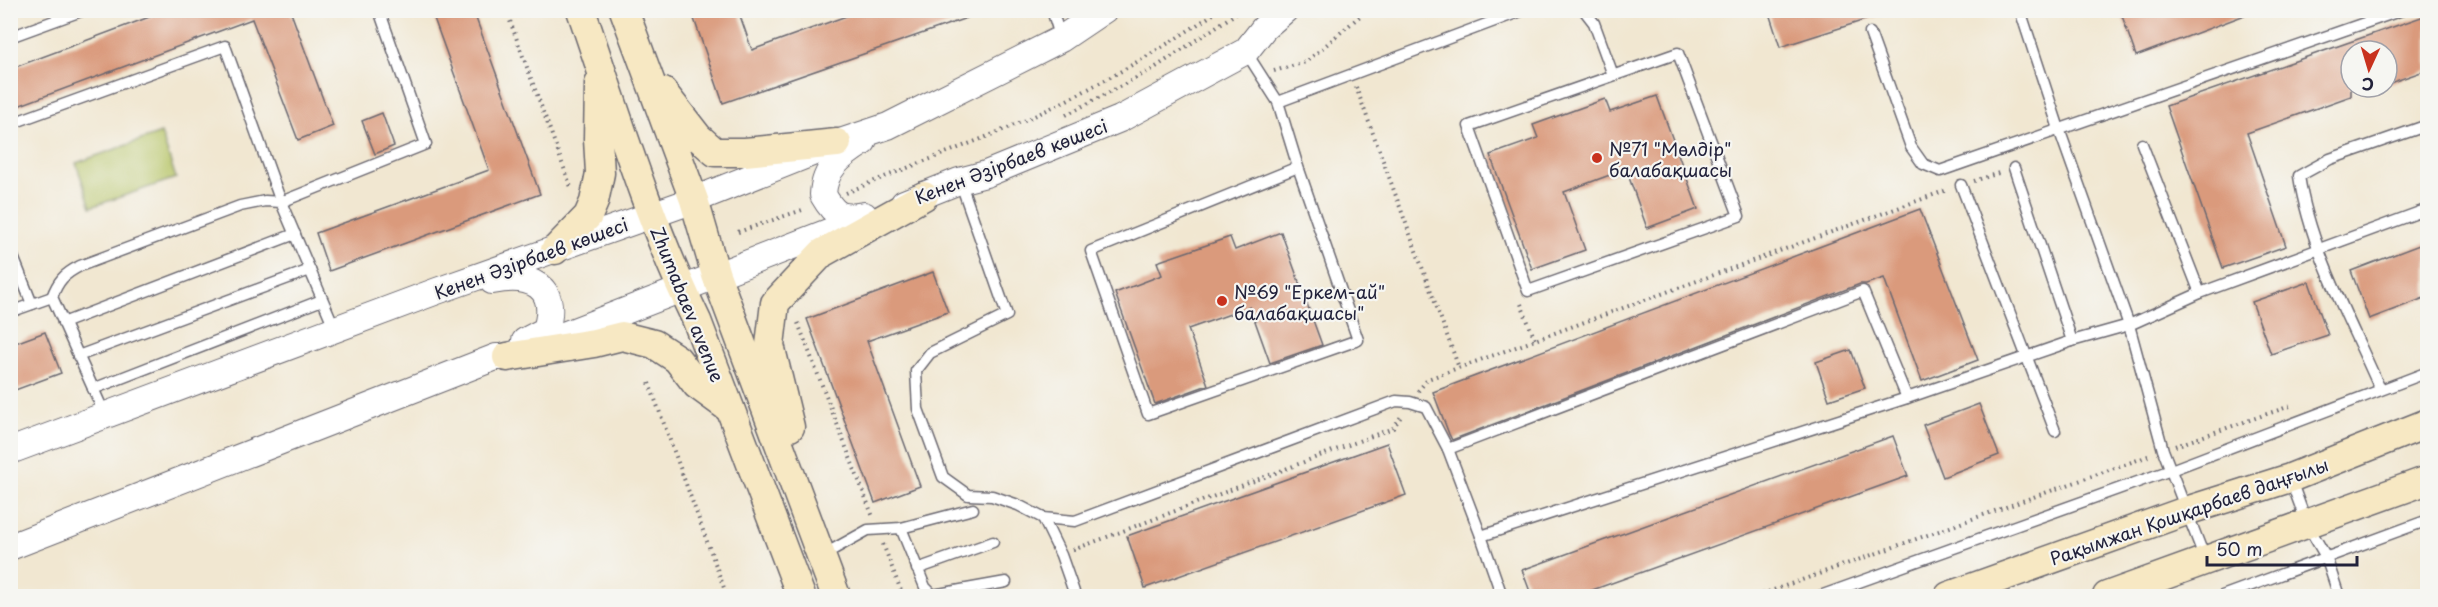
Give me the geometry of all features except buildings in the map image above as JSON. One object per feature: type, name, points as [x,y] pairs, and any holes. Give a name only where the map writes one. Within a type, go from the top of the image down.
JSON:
[{"type":"main road","name":"Zhumabaev avenue","points":[[581,10],[652,215],[681,289],[697,321],[801,597]]},
{"type":"main road","points":[[624,11],[658,86],[698,137],[715,152],[745,152],[837,143]]},
{"type":"main road","name":"Zhumabaev avenue","points":[[624,11],[693,200],[716,275],[836,597]]},
{"type":"main road","points":[[555,250],[588,216],[594,202],[600,172],[599,63]]},
{"type":"main road","points":[[818,547],[803,476],[770,345],[776,303],[822,253],[924,195]]},
{"type":"main road","points":[[501,357],[594,343],[622,336],[654,344],[677,358],[697,384],[730,409]]},
{"type":"main road","name":"Рақымжан Қошқарбаев даңғылы","points":[[1950,597],[2186,511],[2290,478],[2427,423]]},
{"type":"main road","points":[[2107,597],[2427,480]]},
{"type":"street","name":"Кенен Әзірбаев көшесі","points":[[10,451],[437,291],[693,200],[837,143],[888,126],[1061,39],[1104,10]]},
{"type":"street","name":"Кенен Әзірбаев көшесі","points":[[681,289],[960,181],[986,174],[1120,119],[1246,51],[1264,28],[1285,10]]},
{"type":"street","points":[[877,214],[848,218],[836,213],[823,195],[827,172],[841,156],[888,126]]},
{"type":"street","points":[[437,291],[502,279],[526,279],[542,287],[550,303],[550,316],[546,330],[501,357]]},
{"type":"street","points":[[10,548],[681,289]]},
{"type":"lane","points":[[11,36],[84,10]]},
{"type":"lane","points":[[10,312],[52,297],[64,275],[80,266],[240,206],[265,201],[281,202],[426,144],[379,10]]},
{"type":"lane","points":[[1052,10],[1061,39]]},
{"type":"lane","points":[[1278,102],[1524,10]]},
{"type":"lane","points":[[1584,10],[1594,23],[1613,75]]},
{"type":"lane","points":[[2020,10],[2059,129],[2129,325],[2163,450],[2206,562]]},
{"type":"lane","points":[[1870,33],[1911,147],[1923,164],[1940,171],[2402,10]]},
{"type":"lane","points":[[10,124],[225,46],[281,202],[335,330]]},
{"type":"lane","points":[[1246,51],[1278,102],[1358,340],[1148,414],[1091,251],[1298,167]]},
{"type":"lane","points":[[1678,53],[1739,216],[1528,291],[1469,126],[1613,75],[1678,53]]},
{"type":"lane","points":[[2380,389],[2319,250],[2302,200],[2299,176],[2330,159],[2427,125]]},
{"type":"lane","points":[[2142,144],[2200,293]]},
{"type":"lane","points":[[2014,168],[2072,341]]},
{"type":"lane","points":[[960,181],[1007,315],[930,353],[916,371],[918,409],[943,477],[968,495],[992,496],[1018,505],[1043,518],[1075,521],[1396,401],[1410,402],[1426,407],[1448,449],[1502,597]]},
{"type":"lane","points":[[1961,185],[2055,431]]},
{"type":"lane","points":[[1481,536],[1907,398],[2072,341],[2129,325],[2200,293],[2427,209]]},
{"type":"lane","points":[[63,323],[295,234]]},
{"type":"lane","points":[[10,249],[32,304]]},
{"type":"lane","points":[[78,356],[310,270]]},
{"type":"lane","points":[[1448,449],[1863,291],[1907,398]]},
{"type":"lane","points":[[52,297],[105,416]]},
{"type":"lane","points":[[93,389],[322,300]]},
{"type":"lane","points":[[1820,597],[2171,470],[2427,372]]},
{"type":"lane","points":[[2290,478],[2307,524],[2326,557],[2339,597]]},
{"type":"lane","points":[[818,547],[868,530],[901,528],[973,509]]},
{"type":"lane","points":[[1043,518],[1061,555],[1074,592],[1072,597]]},
{"type":"lane","points":[[2222,597],[2427,520]]},
{"type":"lane","points":[[901,528],[925,587],[933,595],[1006,582]]},
{"type":"lane","points":[[917,569],[993,542]]},
{"type":"path","points":[[506,10],[573,193],[594,202]]},
{"type":"path","points":[[738,232],[827,202],[1027,119],[1119,73],[1172,43],[1218,10]]},
{"type":"path","points":[[1063,116],[1153,69],[1241,10]]},
{"type":"path","points":[[1262,77],[1284,67],[1306,62],[1367,10]]},
{"type":"path","points":[[1352,75],[1459,368]]},
{"type":"path","points":[[1061,555],[1393,428],[1428,379],[1961,185],[2014,168]]},
{"type":"path","points":[[1519,297],[1535,340]]},
{"type":"path","points":[[794,314],[903,597]]},
{"type":"path","points":[[649,382],[727,597]]},
{"type":"path","points":[[1756,597],[2300,403]]},
{"type":"green space","points":[[161,133],[176,178],[91,207],[76,163]]},
{"type":"place","name":"№71 \"Мөлдір\" балабақшасы","points":[[1597,158]]},
{"type":"place","name":"№69 \"Еркем-ай\" балабақшасы\"","points":[[1222,301]]}]
